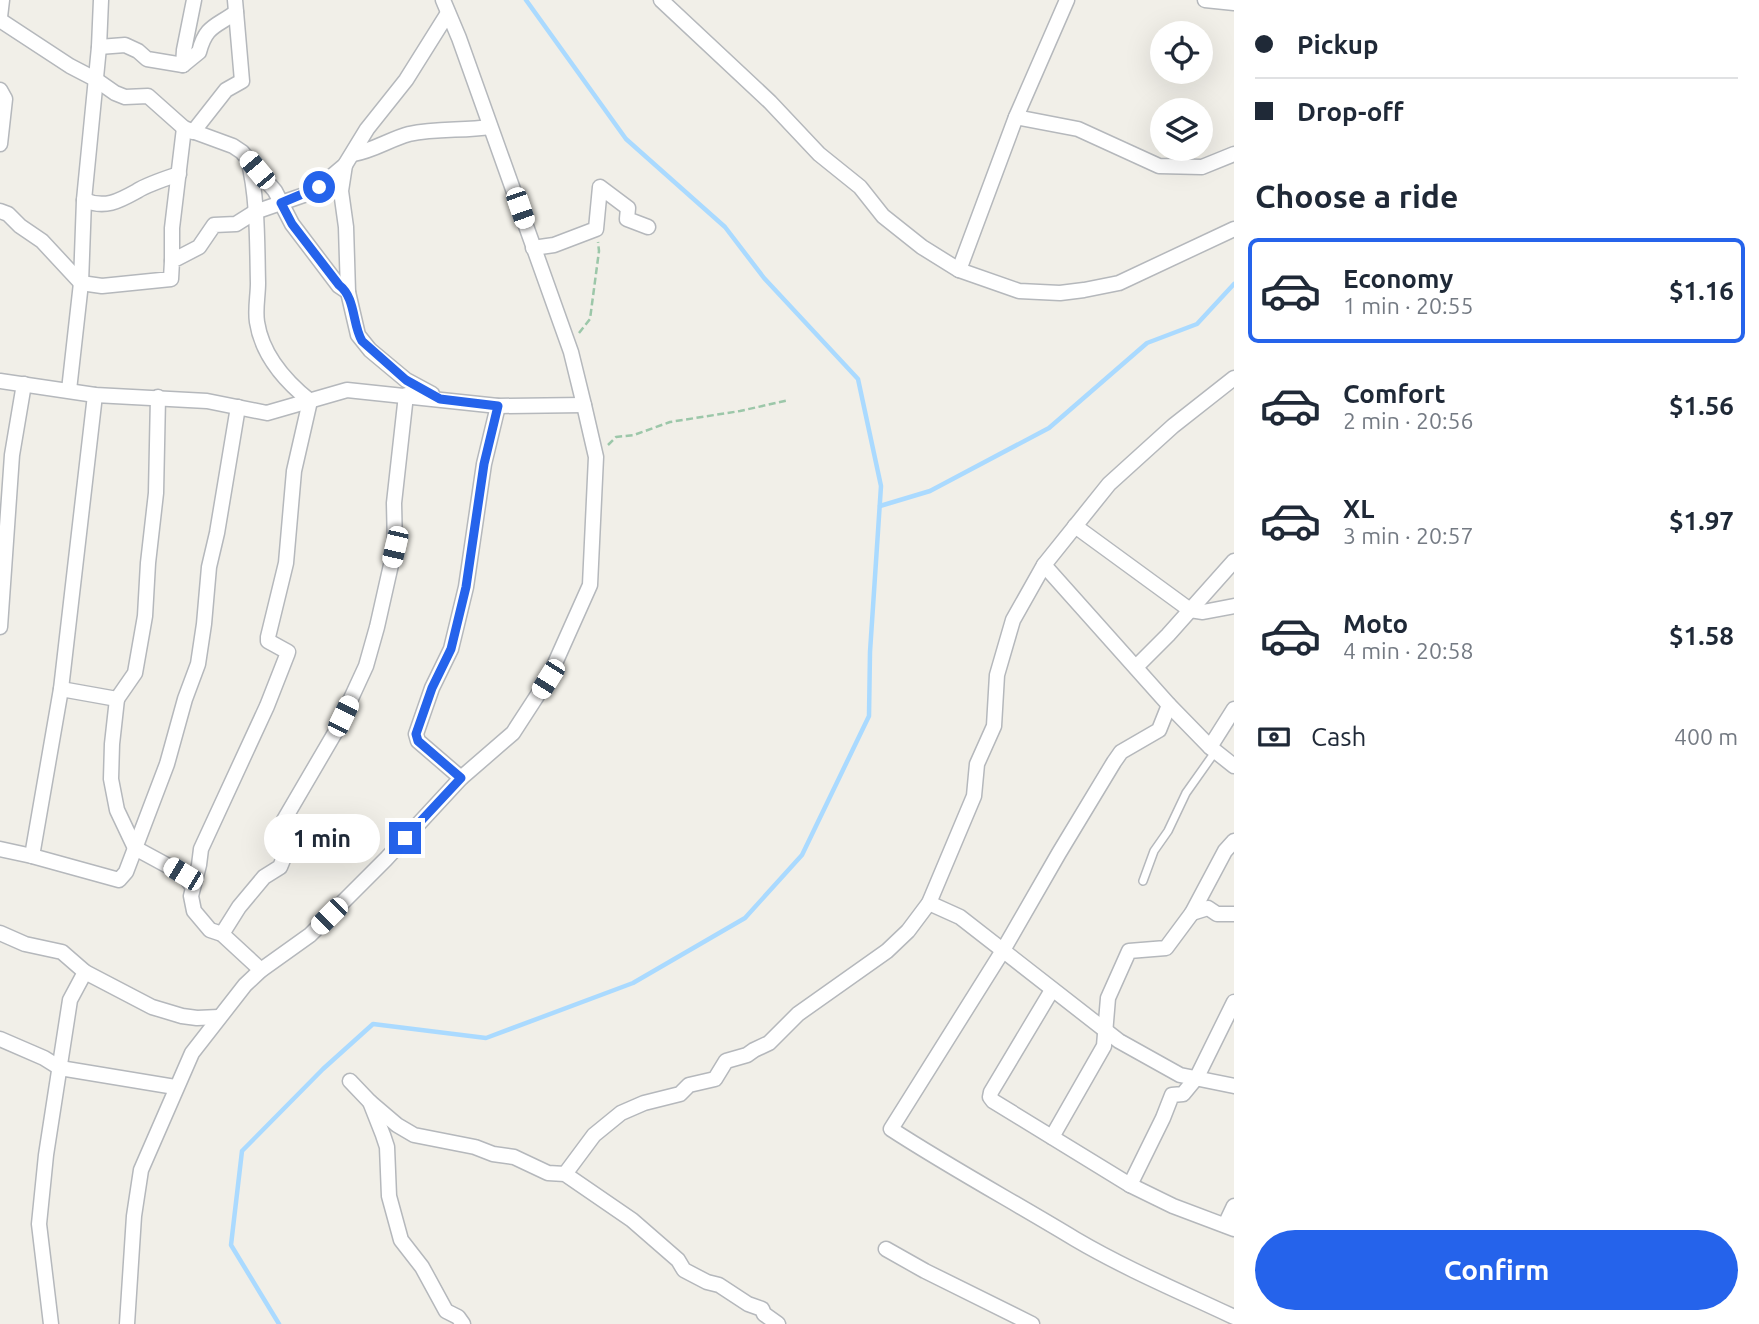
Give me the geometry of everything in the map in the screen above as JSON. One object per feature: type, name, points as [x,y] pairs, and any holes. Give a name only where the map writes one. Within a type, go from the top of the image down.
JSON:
[{"type":"street","points":[[2,0],[0,19],[70,66],[125,97],[148,96],[188,130],[233,146],[275,191],[298,232],[339,285],[348,292]]},
{"type":"street","points":[[69,390],[81,284],[84,200],[101,0]]},
{"type":"street","points":[[183,65],[194,0]]},
{"type":"street","points":[[661,0],[770,102],[819,154],[860,187],[883,216],[922,247],[959,270],[1019,291],[1060,293],[1084,290],[1119,283],[1234,229]]},
{"type":"street","points":[[959,270],[1016,117],[1067,0]]},
{"type":"street","points":[[1205,0],[1234,3]]},
{"type":"street","points":[[99,47],[125,45],[147,59],[183,65],[200,52],[202,39],[209,29],[235,6]]},
{"type":"street","points":[[0,211],[8,214],[42,241],[81,284],[102,286],[171,279],[172,228],[188,130],[226,90],[242,81],[235,6]]},
{"type":"street","points":[[127,1324],[134,1216],[141,1170],[192,1053],[245,985],[261,970],[310,935],[461,778],[505,741],[548,679],[590,585],[596,457],[584,405],[569,347],[446,6]]},
{"type":"street","points":[[172,261],[204,243],[214,225],[236,224],[255,212],[319,187],[349,159],[368,129],[407,80],[446,6]]},
{"type":"street","points":[[0,90],[5,99],[0,144]]},
{"type":"street","points":[[1016,117],[1078,129],[1159,166],[1202,167],[1234,154]]},
{"type":"street","points":[[349,159],[406,135],[440,128],[473,130],[490,127]]},
{"type":"street","points":[[248,159],[255,212],[257,322],[265,349],[277,369],[290,386],[310,401]]},
{"type":"street","points":[[349,159],[341,191],[346,227],[348,292],[358,335],[406,380],[440,399]]},
{"type":"street","points":[[84,200],[94,205],[107,205],[179,174]]},
{"type":"street","points":[[534,248],[554,245],[596,229],[600,187],[628,208],[627,219],[648,228]]},
{"type":"street","points":[[565,1174],[594,1135],[621,1113],[644,1103],[680,1094],[689,1085],[715,1079],[726,1062],[769,1043],[798,1014],[887,951],[908,930],[929,903],[974,796],[977,764],[994,726],[998,675],[1013,620],[1044,565],[1109,484],[1127,466],[1234,378]]},
{"type":"street","points":[[0,381],[95,395],[207,401],[267,413],[347,390],[498,406],[584,405]]},
{"type":"street","points":[[0,627],[12,455],[24,384]]},
{"type":"street","points":[[32,856],[61,689],[95,395]]},
{"type":"street","points":[[222,934],[239,907],[264,877],[280,867],[286,856],[289,845],[282,828],[284,820],[336,731],[366,666],[395,547],[394,503],[406,395]]},
{"type":"street","points":[[158,397],[156,493],[145,616],[135,673],[117,699],[112,744],[113,796],[135,848],[183,874],[192,886]]},
{"type":"street","points":[[261,970],[222,934],[210,930],[194,911],[191,896],[201,849],[267,706],[288,652],[268,642],[268,638],[286,563],[294,471],[310,401]]},
{"type":"street","points":[[461,778],[418,741],[416,734],[432,688],[451,649],[466,587],[484,464],[498,406]]},
{"type":"street","points":[[0,849],[119,880],[126,873],[167,764],[198,664],[209,567],[237,407]]},
{"type":"street","points":[[1075,526],[1190,610],[1203,612],[1234,606]]},
{"type":"street","points":[[1136,667],[1234,561]]},
{"type":"street","points":[[1044,565],[1169,705],[1234,766]]},
{"type":"street","points":[[61,689],[117,699]]},
{"type":"street","points":[[1169,705],[1159,730],[1121,752],[1002,952],[891,1129],[946,1165],[1047,1220],[1076,1239],[1234,1317]]},
{"type":"street","points":[[1213,749],[1234,709]]},
{"type":"street","points":[[1052,1137],[1104,1046],[1108,998],[1129,951],[1166,948],[1192,913],[1219,860],[1234,841]]},
{"type":"street","points":[[929,903],[960,917],[1119,1041],[1167,1069],[1234,1086]]},
{"type":"street","points":[[1192,913],[1208,908],[1217,914],[1234,914]]},
{"type":"street","points":[[0,933],[25,944],[62,952],[85,972],[152,1007],[190,1017],[219,1017]]},
{"type":"street","points":[[51,1324],[39,1224],[46,1155],[70,1000],[85,972]]},
{"type":"street","points":[[1052,990],[1008,1060],[990,1097],[993,1101],[1130,1185],[1173,1206],[1229,1227],[1234,1206]]},
{"type":"street","points":[[1130,1185],[1163,1118],[1167,1103],[1172,1095],[1183,1094],[1197,1077],[1234,1002]]},
{"type":"street","points":[[0,1039],[60,1068],[175,1087]]},
{"type":"street","points":[[350,1081],[397,1125],[414,1135],[514,1157],[548,1173],[565,1174],[632,1220],[678,1260],[684,1270],[724,1287],[748,1304],[762,1309],[764,1314],[778,1324]]},
{"type":"street","points":[[370,1102],[387,1147],[389,1196],[401,1240],[422,1266],[446,1311],[458,1317],[463,1324]]},
{"type":"street","points":[[886,1249],[925,1272],[1032,1324]]},
{"type":"lane","points":[[1143,881],[1154,851],[1168,831],[1186,793],[1213,749]]},
{"type":"path","points":[[569,347],[590,319],[599,251],[596,229]]},
{"type":"path","points":[[596,457],[616,438],[634,435],[670,422],[789,400]]},
{"type":"waterway","points":[[279,1324],[231,1245],[242,1151],[323,1069],[373,1024],[486,1038],[633,983],[745,918],[802,855],[869,716],[870,652],[881,486],[858,379],[764,278],[725,227],[626,139],[526,0]]},
{"type":"waterway","points":[[880,506],[930,491],[1049,428],[1147,343],[1197,324],[1234,284]]},
{"type":"route","points":[[319,187],[281,203],[298,232],[339,285],[348,292],[358,335],[362,341],[406,380],[440,399],[498,406],[484,464],[466,587],[451,649],[432,688],[416,734],[418,741],[461,778],[405,838]]}]
